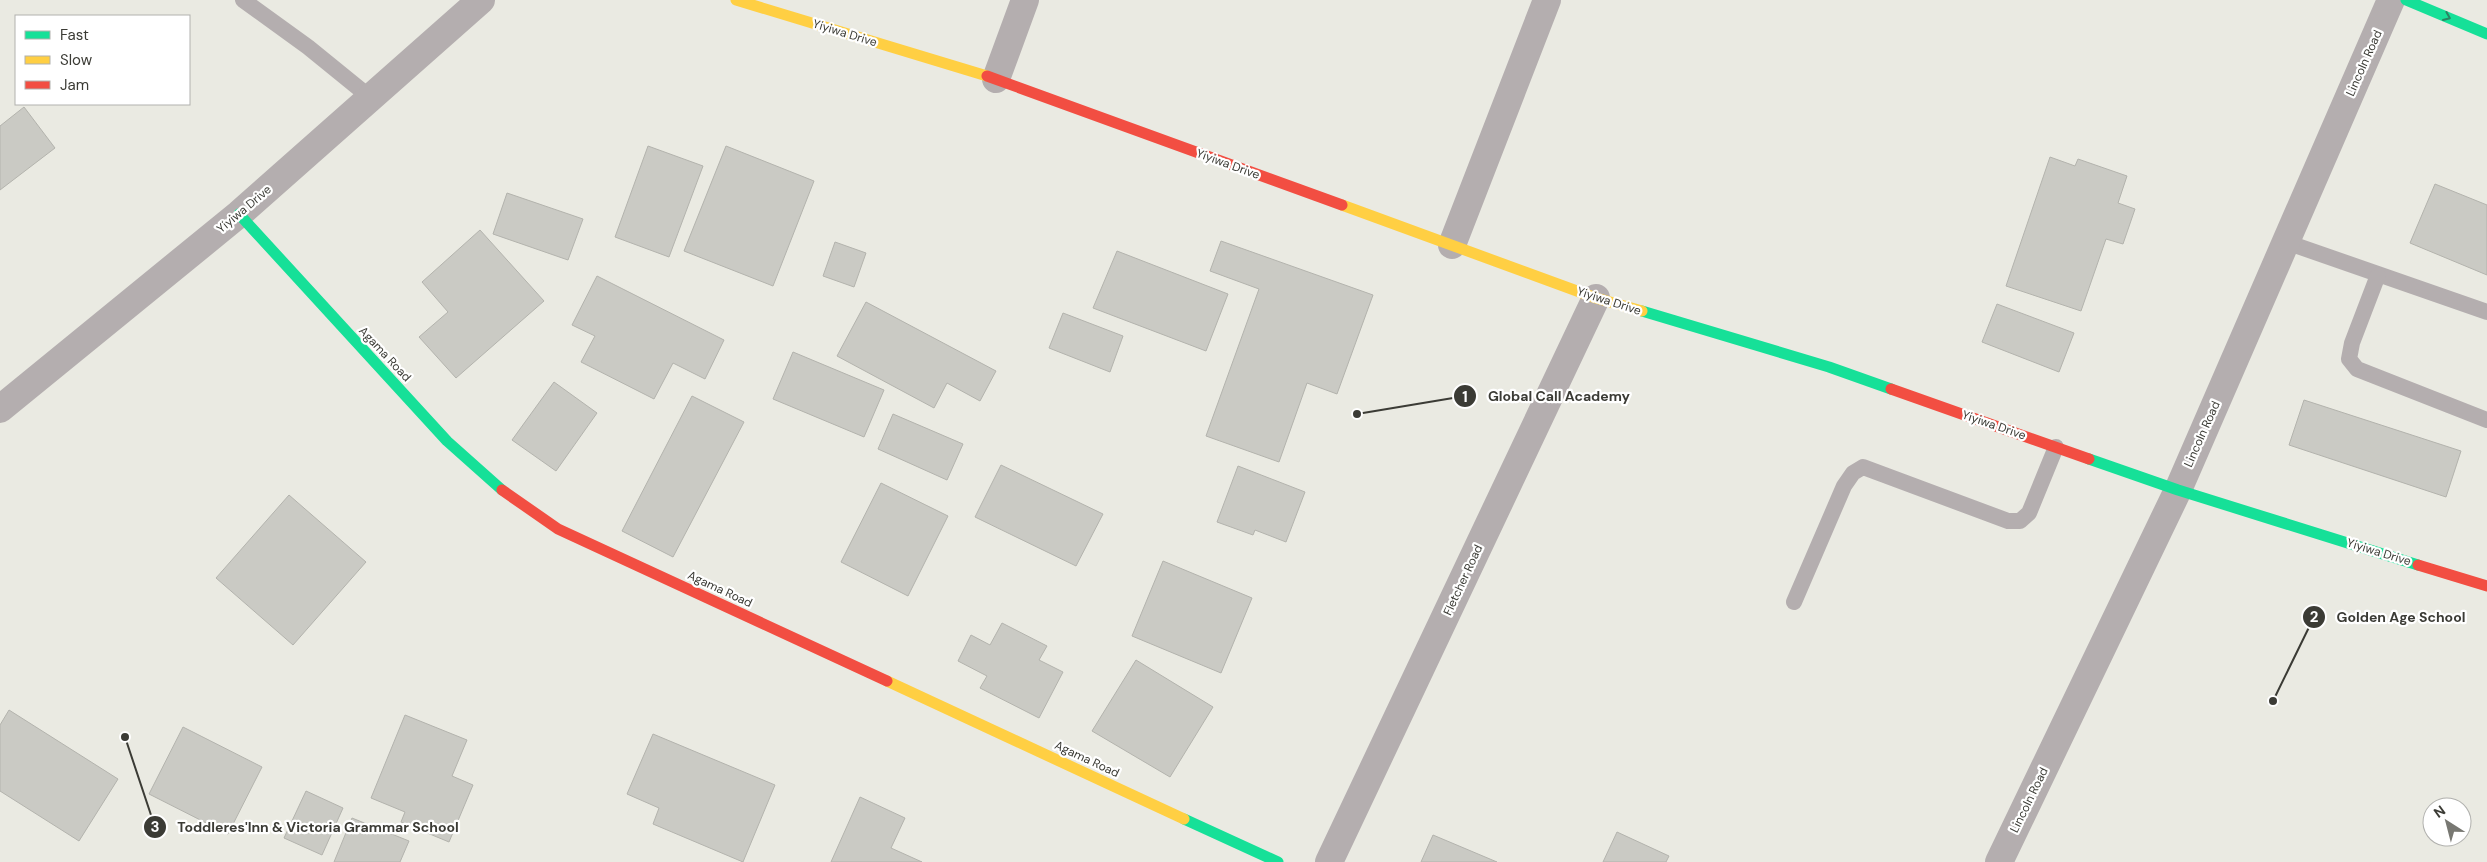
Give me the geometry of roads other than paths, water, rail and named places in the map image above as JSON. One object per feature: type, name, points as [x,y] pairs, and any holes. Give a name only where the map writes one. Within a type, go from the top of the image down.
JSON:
[{"type":"street","name":"Yiyiwa Drive","points":[[0,409],[239,214],[372,99],[482,0]]},
{"type":"street","name":"Yiyiwa Drive","points":[[736,0],[996,79],[1596,298],[1829,367],[2178,490],[2487,586]]},
{"type":"street","points":[[996,79],[1025,0]]},
{"type":"street","points":[[1452,246],[1547,0]]},
{"type":"street","name":"Lincoln Road","points":[[1999,862],[2178,490],[2391,0]]},
{"type":"street","points":[[2406,0],[2487,34]]},
{"type":"street","name":"Agama Road","points":[[239,214],[447,441],[502,490],[558,529],[1278,862]]},
{"type":"street","name":"Fletcher Road","points":[[1329,862],[1596,298]]},
{"type":"lane","points":[[243,0],[308,47],[372,99]]},
{"type":"lane","points":[[2286,242],[2378,276],[2487,312]]},
{"type":"lane","points":[[2378,276],[2352,343],[2349,358],[2357,369],[2487,420]]},
{"type":"lane","points":[[1794,602],[1844,486],[1852,473],[1863,467],[2008,521],[2020,521],[2029,513],[2056,447]]},
{"type":"place","name":"Global Call Academy","points":[[1357,414]]},
{"type":"place","name":"Golden Age School","points":[[2273,701]]},
{"type":"place","name":"Toddleres'Inn & Victoria Grammar School","points":[[125,737]]}]
